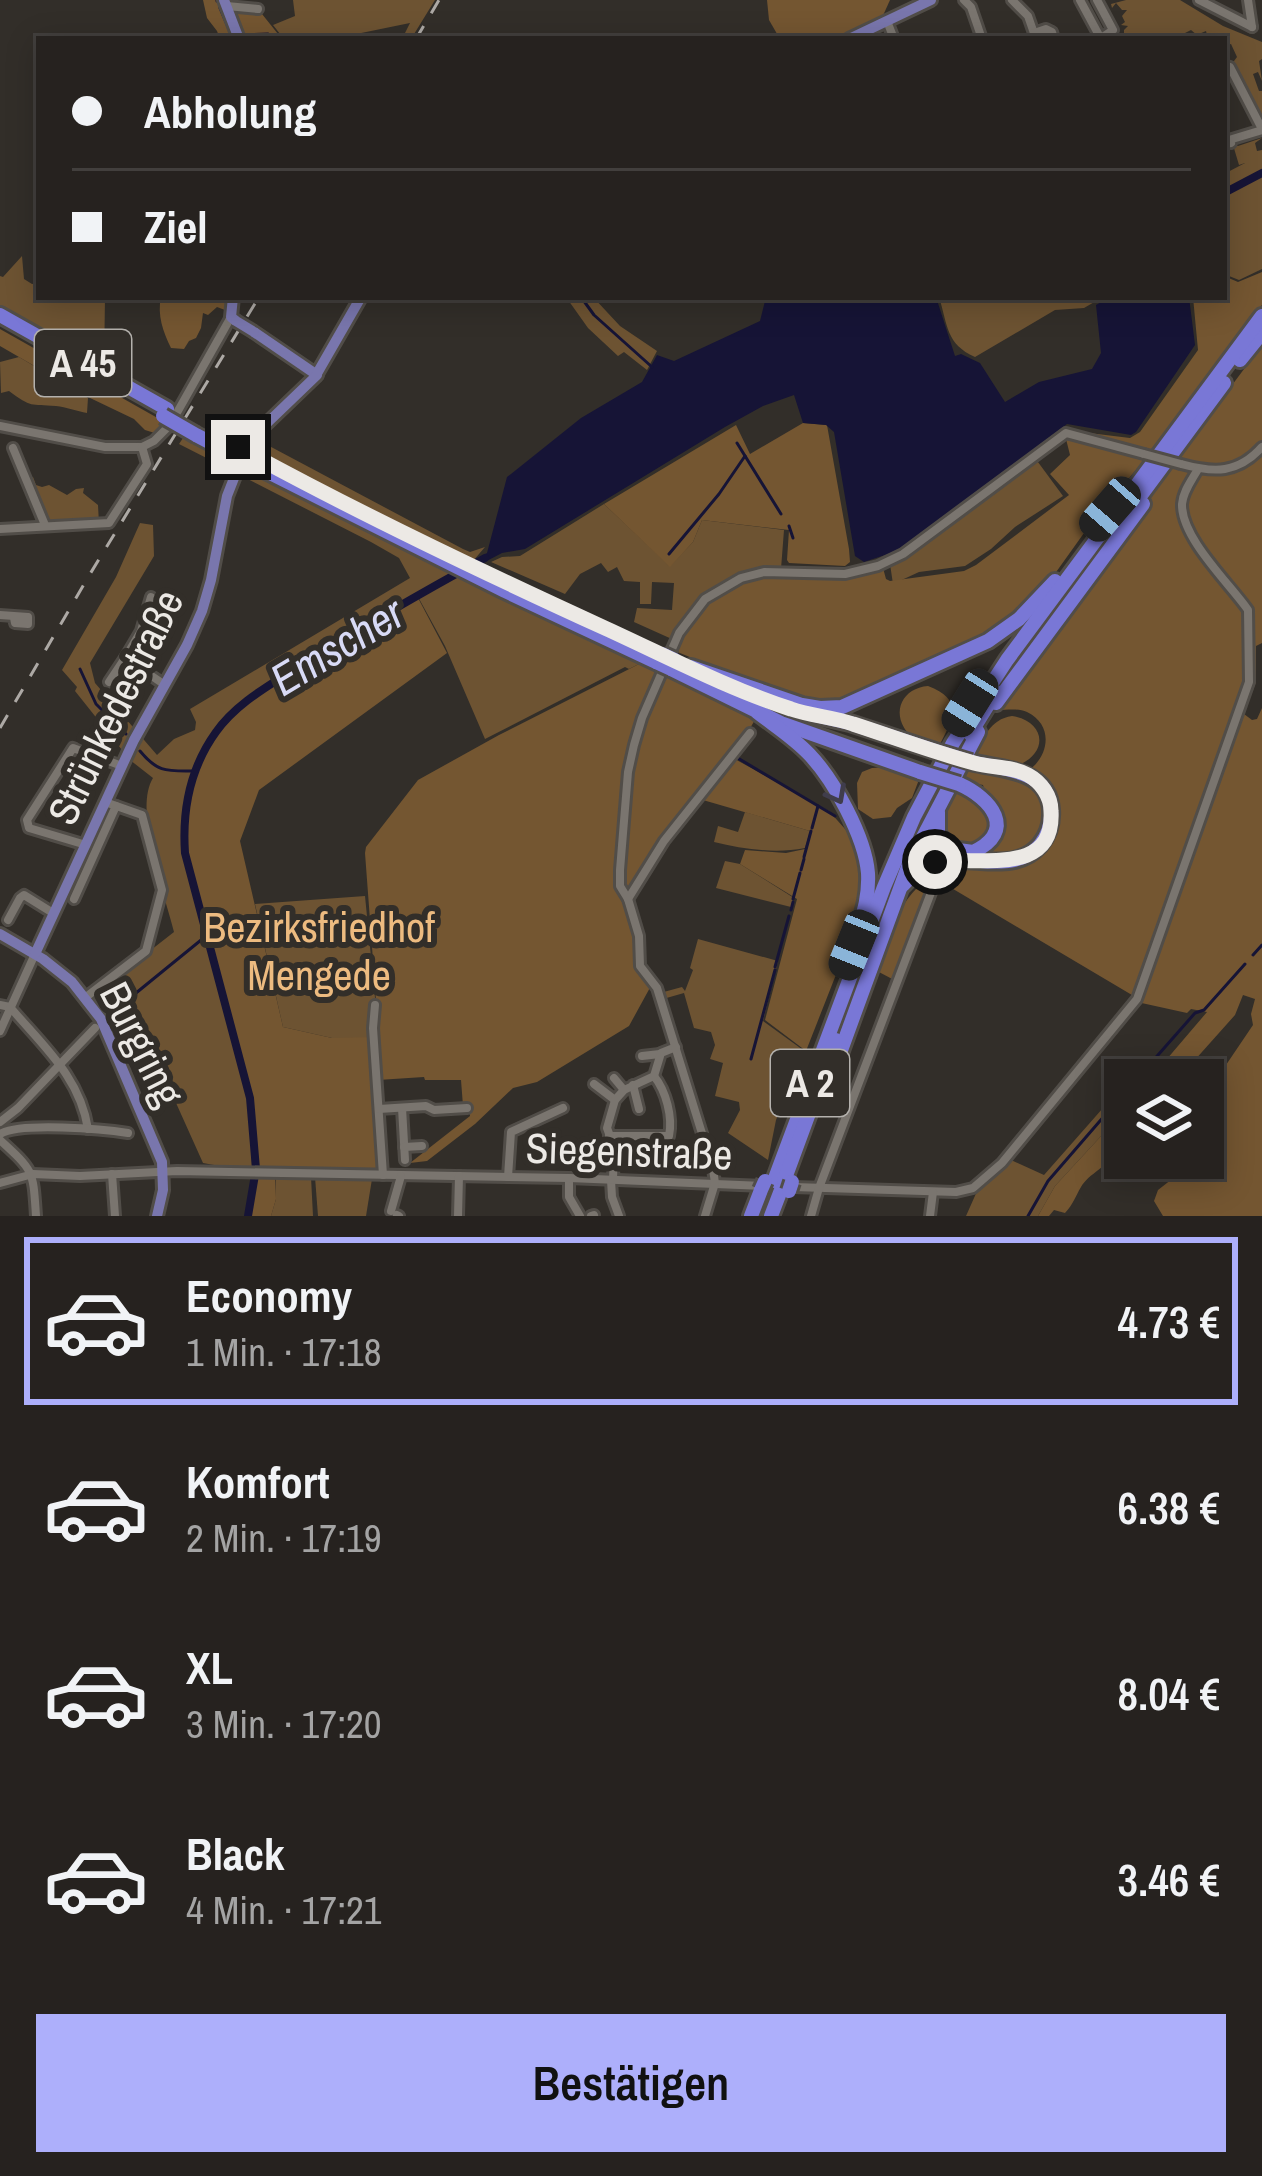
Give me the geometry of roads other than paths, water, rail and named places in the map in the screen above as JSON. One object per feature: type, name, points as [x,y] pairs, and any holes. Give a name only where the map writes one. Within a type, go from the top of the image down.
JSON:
[{"type":"highway","name":"A 2","points":[[777,1186],[884,887],[933,780],[990,684],[1262,316]]},
{"type":"highway","name":"A 45","points":[[0,320],[252,460],[487,578],[667,661],[757,712],[954,785]]},
{"type":"highway","name":"A 2","points":[[761,1216],[777,1186],[887,903],[942,782],[1015,664],[1262,333]]},
{"type":"highway","points":[[954,785],[981,795],[991,804],[996,820],[990,840],[966,853],[943,843],[936,829],[937,815],[1004,689],[1148,496],[1176,448]]},
{"type":"highway","points":[[854,945],[904,823],[947,739],[1092,530],[1146,471]]},
{"type":"highway","points":[[691,667],[802,705],[842,706],[988,641],[1019,619],[1055,581]]},
{"type":"highway","name":"A 45","points":[[667,661],[787,708],[971,762],[1019,771],[1041,785],[1051,809],[1046,836],[1034,851],[1018,860],[951,860],[928,865],[900,889]]},
{"type":"highway","points":[[757,712],[817,762],[840,798],[868,868],[863,917],[777,1186],[775,1216]]},
{"type":"highway","points":[[752,1216],[777,1186],[917,846],[954,785]]},
{"type":"main road","points":[[855,36],[931,0]]},
{"type":"main road","points":[[225,3],[238,36]]},
{"type":"main road","points":[[233,300],[234,319],[316,375]]},
{"type":"main road","name":"Strünkedestraße","points":[[35,954],[110,804],[122,766],[188,645],[211,580],[227,496],[238,468],[265,426],[316,375],[359,300]]},
{"type":"main road","name":"Burgring","points":[[2,935],[68,978],[101,1019],[164,1171],[157,1216]]},
{"type":"street","points":[[1012,0],[1028,16],[1035,36]]},
{"type":"street","points":[[1081,0],[1100,36]]},
{"type":"street","points":[[1097,0],[1113,30],[1104,36]]},
{"type":"street","points":[[1199,0],[1252,27],[1248,0]]},
{"type":"street","points":[[971,2],[981,36]]},
{"type":"street","points":[[225,3],[258,9]]},
{"type":"street","points":[[883,23],[892,36]]},
{"type":"street","points":[[1227,65],[1262,131],[1227,141]]},
{"type":"street","points":[[0,426],[105,447],[142,447],[170,425],[234,319]]},
{"type":"street","points":[[705,1216],[715,1183],[657,988],[640,965],[640,940],[620,886],[634,745],[674,643],[690,615],[733,581],[758,573],[845,574],[889,562],[1066,433],[1198,469],[1229,470],[1250,460],[1262,447]]},
{"type":"street","points":[[0,529],[109,523],[147,464],[142,447]]},
{"type":"street","points":[[13,448],[45,525]]},
{"type":"street","name":"Siegenstraße","points":[[0,1183],[33,1174],[164,1171],[569,1178],[933,1192],[973,1188],[1002,1163],[1137,999],[1249,682],[1248,610],[1210,567],[1184,517],[1184,495],[1198,469]]},
{"type":"street","points":[[109,682],[141,632],[151,597]]},
{"type":"street","points":[[0,616],[14,618]]},
{"type":"street","points":[[125,658],[165,685]]},
{"type":"street","points":[[628,898],[664,841],[749,734]]},
{"type":"street","points":[[86,845],[29,828],[27,821],[73,748],[122,766]]},
{"type":"street","points":[[74,899],[110,804],[142,815],[161,892],[145,953],[86,997]]},
{"type":"street","points":[[812,1216],[935,882]]},
{"type":"street","points":[[8,920],[24,896],[53,913]]},
{"type":"street","name":"Strünkedestraße","points":[[0,1031],[5,1006],[35,954]]},
{"type":"street","points":[[375,1005],[383,1175]]},
{"type":"street","points":[[5,1006],[60,1063],[82,1099],[88,1129]]},
{"type":"street","points":[[0,1122],[94,1028]]},
{"type":"street","points":[[642,1056],[676,1047]]},
{"type":"street","points":[[619,1216],[613,1201],[614,1148],[608,1128],[615,1100],[654,1076],[661,1053]]},
{"type":"street","points":[[609,1136],[669,1136],[670,1115],[654,1076]]},
{"type":"street","points":[[614,1078],[628,1088],[639,1109]]},
{"type":"street","points":[[594,1084],[615,1100]]},
{"type":"street","points":[[379,1109],[427,1106],[461,1111]]},
{"type":"street","points":[[401,1108],[405,1160]]},
{"type":"street","points":[[508,1177],[511,1132],[563,1108]]},
{"type":"street","points":[[36,1216],[33,1174],[0,1137],[15,1128],[128,1132]]},
{"type":"street","points":[[404,1147],[422,1146]]},
{"type":"street","points":[[112,1174],[116,1216]]},
{"type":"street","points":[[396,1214],[401,1176]]},
{"type":"street","points":[[458,1216],[459,1177]]},
{"type":"street","points":[[569,1178],[569,1197],[580,1216]]},
{"type":"street","points":[[930,1216],[933,1192]]},
{"type":"waterway","points":[[220,8],[232,36]]},
{"type":"waterway","points":[[243,35],[271,36]]},
{"type":"waterway","name":"Emscher","points":[[1227,191],[1262,173]]},
{"type":"waterway","points":[[583,300],[652,367]]},
{"type":"waterway","points":[[737,443],[781,514]]},
{"type":"waterway","points":[[669,554],[745,456]]},
{"type":"waterway","points":[[789,526],[793,538]]},
{"type":"waterway","name":"Emscher","points":[[248,1216],[256,1169],[250,1098],[185,853],[185,821],[194,775],[216,732],[256,694],[485,558]]},
{"type":"waterway","points":[[80,669],[96,704],[126,734]]},
{"type":"waterway","points":[[140,751],[164,769],[194,771]]},
{"type":"waterway","points":[[736,757],[835,816]]},
{"type":"waterway","points":[[812,828],[818,806]]},
{"type":"waterway","points":[[804,857],[811,831]]},
{"type":"waterway","points":[[801,870],[804,859]]},
{"type":"waterway","points":[[793,899],[800,873]]},
{"type":"waterway","points":[[791,910],[793,902]]},
{"type":"waterway","points":[[775,967],[789,916]]},
{"type":"waterway","points":[[136,993],[206,936]]},
{"type":"waterway","points":[[1253,955],[1262,945]]},
{"type":"waterway","points":[[1154,1059],[1245,964]]},
{"type":"waterway","points":[[751,1059],[775,970]]},
{"type":"waterway","points":[[1028,1216],[1048,1181],[1104,1116]]},
{"type":"railway","points":[[418,36],[439,0]]},
{"type":"railway","points":[[0,728],[257,300]]},
{"type":"park label","name":"Bezirksfriedhof Mengede","points":[[319,951]]}]
